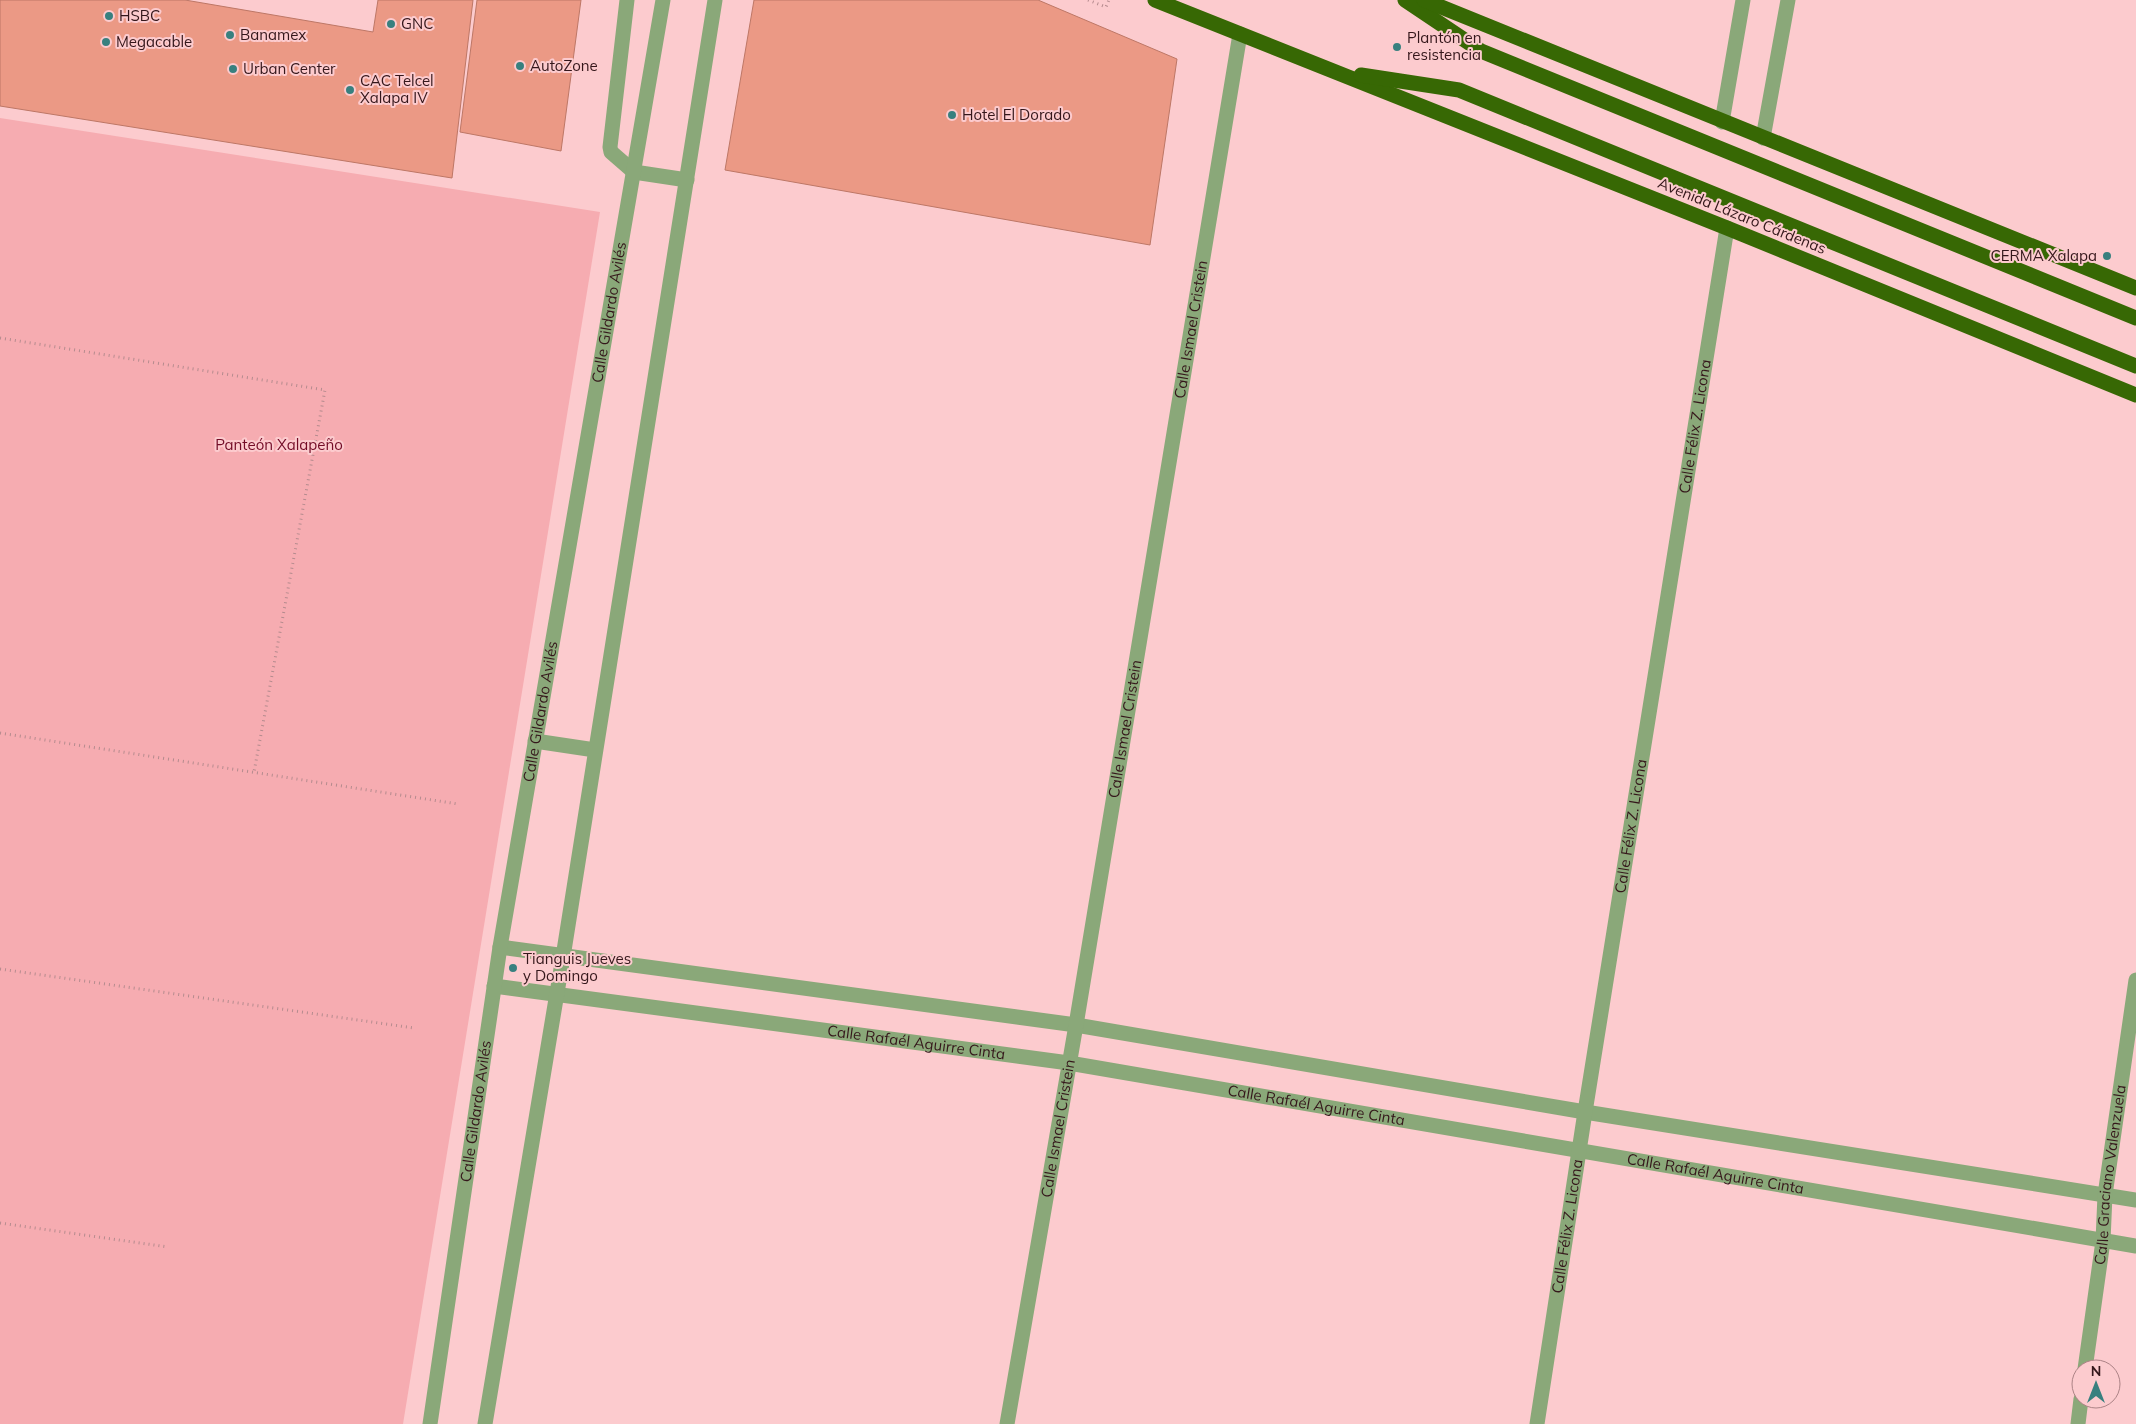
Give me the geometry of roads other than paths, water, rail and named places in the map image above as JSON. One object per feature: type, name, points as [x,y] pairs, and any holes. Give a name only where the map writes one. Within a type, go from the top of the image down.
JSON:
[{"type":"highway","name":"Avenida Lázaro Cárdenas","points":[[1155,0],[1727,228],[2136,396]]},
{"type":"highway","points":[[1405,0],[1480,51],[2136,318]]},
{"type":"highway","points":[[1424,0],[2136,288]]},
{"type":"highway","name":"Avenida Lázaro Cárdenas","points":[[1335,71],[1459,90],[2136,366]]},
{"type":"street","points":[[627,0],[610,147],[611,152],[634,172],[687,180]]},
{"type":"street","name":"Calle Gildardo Avilés","points":[[430,1424],[500,948],[663,0]]},
{"type":"street","points":[[485,1424],[563,957],[715,0]]},
{"type":"street","points":[[1722,122],[1743,0]]},
{"type":"street","points":[[1763,138],[1788,0]]},
{"type":"street","name":"Calle Ismael Cristein","points":[[1007,1424],[1076,1025],[1240,34]]},
{"type":"street","name":"Calle Félix Z. Licona","points":[[1537,1424],[1585,1112],[1727,228]]},
{"type":"street","points":[[536,741],[595,750]]},
{"type":"street","points":[[500,948],[1076,1025],[1585,1112],[2136,1200]]},
{"type":"street","name":"Calle Graciano Valenzuela","points":[[2086,1359],[2103,1241],[2104,1195],[2136,980]]},
{"type":"street","name":"Calle Rafaél Aguirre Cinta","points":[[494,986],[1069,1063],[1580,1149],[2136,1246]]},
{"type":"street","points":[[2078,1424],[2080,1409]]},
{"type":"place","name":"HSBC","points":[[109,16]]},
{"type":"place","name":"GNC","points":[[391,24]]},
{"type":"place","name":"Banamex","points":[[230,35]]},
{"type":"place","name":"Megacable","points":[[106,42]]},
{"type":"place","name":"Plantón en resistencia","points":[[1397,47]]},
{"type":"place","name":"AutoZone","points":[[520,66]]},
{"type":"place","name":"Urban Center","points":[[233,69]]},
{"type":"place","name":"CAC Telcel Xalapa IV","points":[[350,90]]},
{"type":"place","name":"Hotel El Dorado","points":[[952,115]]},
{"type":"place","name":"CERMA Xalapa","points":[[2107,256]]},
{"type":"place","name":"Tianguis Jueves y Domingo","points":[[513,968]]},
{"type":"park label","name":"Panteón Xalapeño","points":[[279,445]]}]
